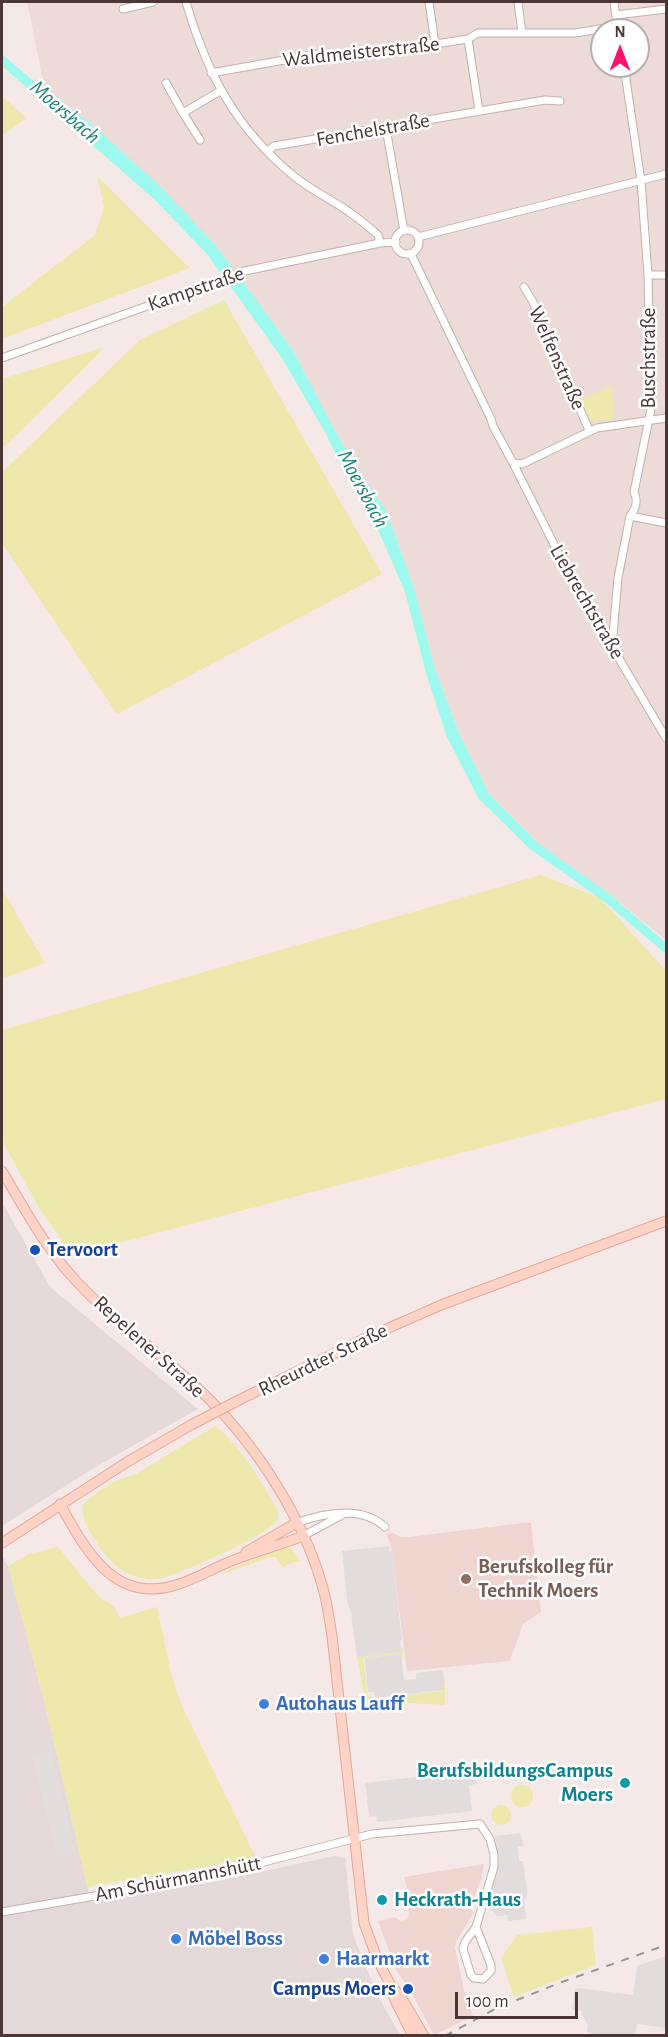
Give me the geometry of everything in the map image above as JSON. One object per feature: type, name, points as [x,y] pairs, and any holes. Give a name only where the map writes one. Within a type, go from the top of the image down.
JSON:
[{"type":"main road","name":"Repelener Straße","points":[[3,1176],[45,1244],[71,1275],[118,1321],[204,1394],[237,1428],[271,1475],[303,1536],[325,1595],[332,1636],[364,1923],[395,2000],[413,2036]]},
{"type":"main road","name":"Rheurdter Straße","points":[[2,1543],[127,1462],[191,1425],[366,1338],[441,1305],[666,1221]]},
{"type":"main road","points":[[60,1504],[82,1545],[107,1572],[128,1585],[140,1589],[165,1588],[180,1584],[234,1560],[303,1536]]},
{"type":"main road","points":[[234,1560],[296,1523]]},
{"type":"main road","name":"Repelener Straße","points":[[389,1982],[401,1996],[424,2036]]},
{"type":"street","points":[[123,9],[153,2]]},
{"type":"street","points":[[186,2],[196,37],[211,73],[220,91],[244,126],[295,177],[378,235],[380,243]]},
{"type":"street","points":[[429,2],[435,44]]},
{"type":"street","points":[[518,2],[522,33]]},
{"type":"street","points":[[614,2],[616,18]]},
{"type":"street","points":[[616,15],[666,9]]},
{"type":"street","name":"Waldmeisterstraße","points":[[211,73],[318,54],[352,57],[468,39],[478,33],[590,31]]},
{"type":"street","points":[[468,39],[479,111]]},
{"type":"street","name":"Buschstraße","points":[[612,646],[618,578],[630,516],[634,511],[636,497],[634,492],[651,409],[648,275],[641,181],[626,78]]},
{"type":"street","points":[[166,83],[200,140]]},
{"type":"street","points":[[183,113],[220,91]]},
{"type":"street","name":"Fenchelstraße","points":[[268,151],[274,146],[545,100],[560,101]]},
{"type":"street","points":[[386,128],[404,231]]},
{"type":"street","points":[[418,237],[666,174]]},
{"type":"street","points":[[404,231],[412,231],[418,237],[419,245],[411,254],[399,251],[397,236],[404,231]]},
{"type":"street","name":"Kampstraße","points":[[2,358],[245,271],[380,243],[396,242]]},
{"type":"street","name":"Liebrechtstraße","points":[[411,254],[493,426],[515,464],[570,576],[666,738]]},
{"type":"street","points":[[648,275],[666,275]]},
{"type":"street","name":"Welfenstraße","points":[[524,287],[589,430]]},
{"type":"street","points":[[515,464],[522,464],[589,430],[666,418]]},
{"type":"street","points":[[630,516],[666,523]]},
{"type":"street","points":[[303,1536],[345,1514]]},
{"type":"street","points":[[296,1523],[313,1517],[345,1514],[371,1517],[385,1527]]},
{"type":"street","points":[[354,1840],[372,1834],[480,1824],[490,1839],[494,1861],[476,1928],[465,1942],[463,1949],[471,1975],[483,1979],[491,1971],[491,1965],[476,1928]]},
{"type":"street","name":"Am Schürmannshütt","points":[[2,1912],[210,1876],[354,1840]]},
{"type":"shaded area","points":[[27,2],[666,2],[666,940],[611,895],[538,843],[489,794],[459,733],[435,669],[414,588],[386,510],[358,470],[334,429],[294,352],[217,247],[87,120],[45,91]]},
{"type":"shaded area","points":[[2,96],[26,118],[2,136]]},
{"type":"shaded area","points":[[97,176],[190,268],[2,339],[2,307],[95,235],[104,206]]},
{"type":"shaded area","points":[[224,300],[382,574],[117,714],[2,543],[2,472],[140,340]]},
{"type":"shaded area","points":[[105,347],[2,449],[2,379]]},
{"type":"shaded area","points":[[612,386],[614,419],[594,422],[581,399]]},
{"type":"shaded area","points":[[541,875],[600,898],[666,971],[666,1099],[73,1255],[40,1210],[2,1140],[2,1030]]},
{"type":"shaded area","points":[[2,889],[45,963],[2,979]]},
{"type":"shaded area","points":[[2,1202],[50,1287],[198,1409],[97,1466],[2,1526]]},
{"type":"shaded area","points":[[215,1426],[242,1453],[257,1476],[277,1509],[276,1522],[241,1544],[163,1578],[139,1578],[124,1571],[106,1556],[91,1534],[84,1520],[83,1505],[108,1486],[136,1474]]},
{"type":"shaded area","name":"Berufskolleg für Technik Moers","points":[[531,1523],[541,1612],[523,1624],[510,1661],[407,1671],[391,1545],[386,1534],[394,1533],[400,1537],[408,1537]]},
{"type":"shaded area","points":[[389,1546],[389,1551],[392,1551],[402,1640],[400,1641],[401,1652],[357,1657],[351,1613],[347,1601],[342,1551]]},
{"type":"shaded area","points":[[58,1547],[92,1589],[103,1600],[113,1605],[120,1618],[157,1607],[172,1677],[180,1702],[255,1856],[87,1887],[45,1704],[8,1566],[29,1554]]},
{"type":"shaded area","points":[[284,1547],[290,1547],[300,1560],[282,1567],[276,1557],[270,1557],[226,1573],[223,1572]]},
{"type":"shaded area","points":[[2,1555],[8,1566],[45,1704],[91,1902],[219,1881],[334,1856],[345,1858],[353,1935],[378,1996],[400,2035],[2,2035]]},
{"type":"shaded area","points":[[401,1647],[403,1659],[401,1654],[363,1658],[368,1696],[373,1699],[442,1691],[442,1684],[445,1684],[445,1705],[365,1700],[357,1657],[401,1652]]},
{"type":"shaded area","points":[[401,1654],[404,1680],[416,1679],[416,1673],[443,1670],[445,1684],[442,1684],[443,1690],[375,1698],[374,1692],[368,1692],[365,1658]]},
{"type":"shaded area","points":[[51,1751],[76,1853],[58,1858],[32,1756]]},
{"type":"shaded area","points":[[475,1770],[477,1784],[469,1785],[472,1811],[377,1822],[376,1816],[369,1817],[365,1783]]},
{"type":"shaded area","points":[[522,1785],[530,1788],[533,1796],[530,1804],[522,1807],[514,1804],[511,1796],[514,1788]]},
{"type":"shaded area","points":[[501,1805],[508,1808],[511,1815],[508,1822],[501,1825],[494,1822],[491,1815],[494,1808]]},
{"type":"shaded area","points":[[521,1833],[523,1846],[518,1847],[519,1861],[523,1861],[527,1890],[527,1897],[524,1900],[526,1919],[508,1921],[507,1915],[497,1916],[487,1906],[497,1871],[495,1836]]},
{"type":"shaded area","points":[[484,1864],[481,1880],[472,1903],[471,1910],[474,1912],[455,1947],[464,1990],[473,2016],[434,2035],[409,1988],[397,1972],[378,1921],[395,1917],[400,1921],[407,1919],[408,1907],[411,1905],[404,1877]]},
{"type":"shaded area","points":[[592,1927],[596,1965],[514,1997],[501,1958],[517,1935]]},
{"type":"shaded area","points":[[666,1956],[666,2028],[637,2024],[635,2035],[598,2035],[587,2032],[588,2025],[582,2011],[572,2009],[575,1989],[633,1995],[637,1966]]},
{"type":"water","name":"Moersbach","points":[[2,54],[45,91],[87,120],[162,188],[217,247],[250,291],[294,352],[334,429],[358,470],[386,510],[414,588],[435,669],[459,733],[489,794],[538,843],[611,895],[666,943],[666,954],[605,902],[530,849],[479,799],[447,737],[426,673],[405,592],[373,518],[346,475],[326,434],[282,358],[207,254],[154,199],[2,66]]},
{"type":"railway","points":[[445,2036],[497,2008],[666,1945]]},
{"type":"place","name":"Tervoort","points":[[35,1250]]},
{"type":"place","name":"Berufskolleg für Technik Moers","points":[[466,1579]]},
{"type":"place","name":"Autohaus Lauff","points":[[264,1704]]},
{"type":"place","name":"BerufsbildungsCampus Moers","points":[[625,1783]]},
{"type":"place","name":"Heckrath-Haus","points":[[382,1900]]},
{"type":"place","name":"Möbel Boss","points":[[176,1939]]},
{"type":"place","name":"Haarmarkt","points":[[324,1959]]},
{"type":"place","name":"Campus Moers","points":[[408,1989]]}]
